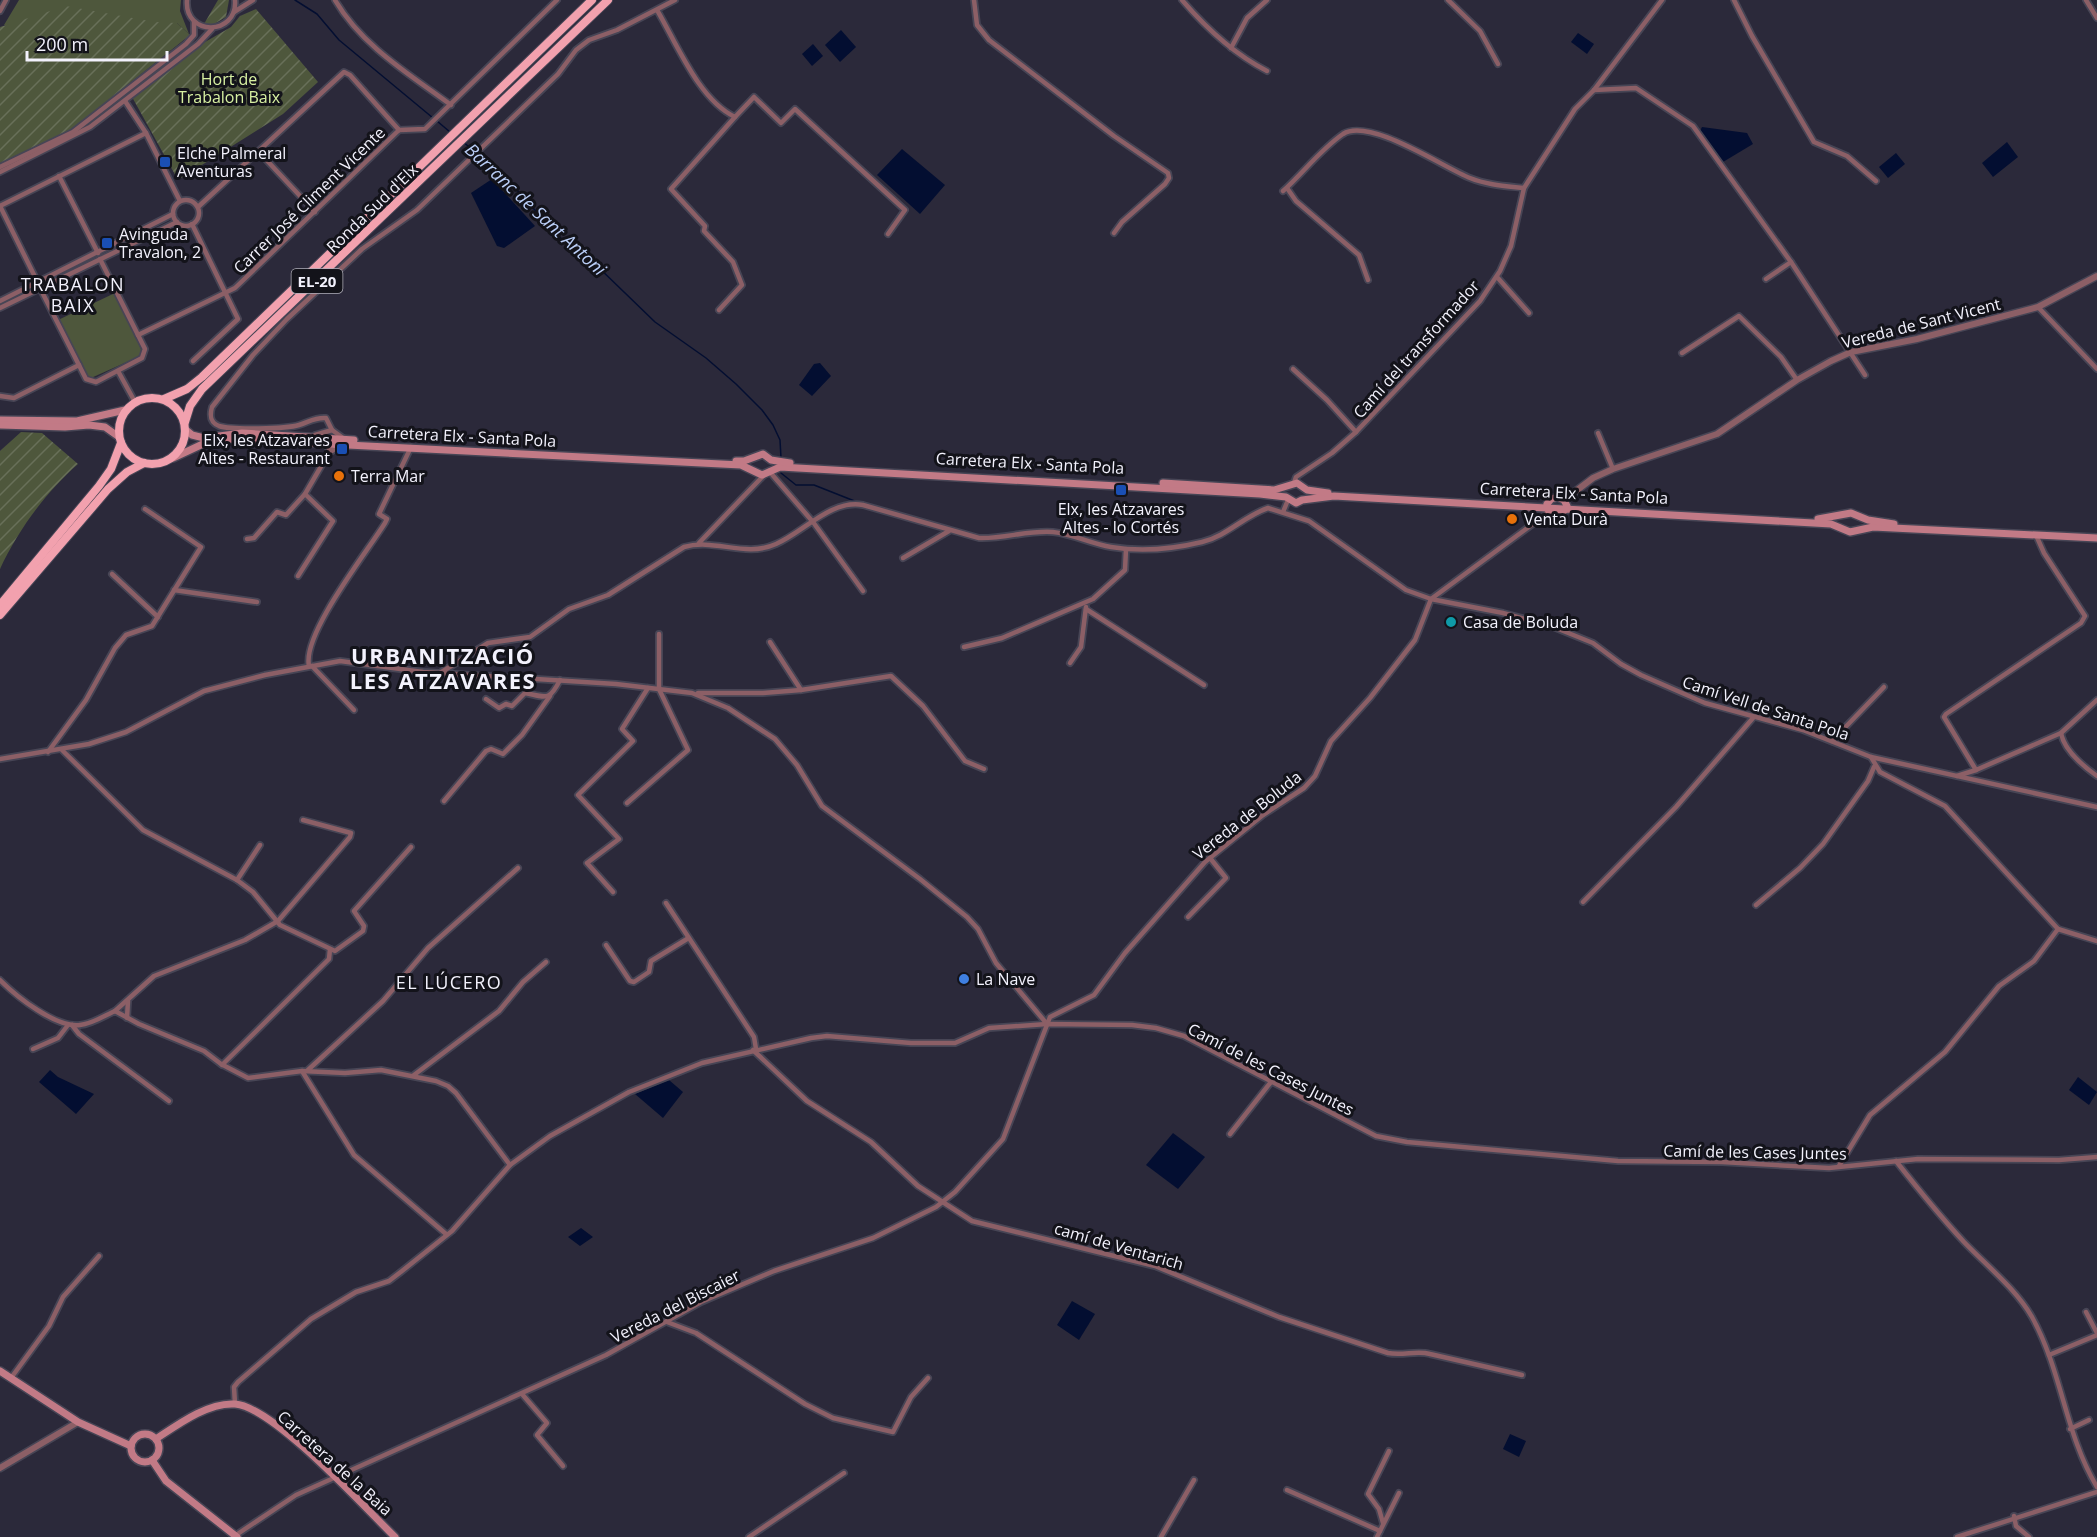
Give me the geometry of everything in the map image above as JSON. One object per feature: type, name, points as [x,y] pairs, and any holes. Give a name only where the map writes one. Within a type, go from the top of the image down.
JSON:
[{"type":"highway","name":"Ronda Sud d'Elx","points":[[164,399],[187,389],[202,377],[592,0]]},
{"type":"highway","name":"Ronda Sud d'Elx","points":[[185,426],[190,406],[202,389],[608,0]]},
{"type":"highway","name":"EL-20","points":[[135,402],[154,397],[164,399]]},
{"type":"highway","points":[[164,399],[180,412],[185,426]]},
{"type":"highway","points":[[0,605],[111,469],[120,440],[121,418],[125,410],[135,402]]},
{"type":"highway","name":"EL-20","points":[[173,458],[182,445],[185,426]]},
{"type":"highway","points":[[120,440],[134,459],[144,463],[153,464],[173,458]]},
{"type":"highway","points":[[0,615],[108,489],[127,472],[144,463]]},
{"type":"main road","points":[[0,420],[77,421],[125,410]]},
{"type":"main road","points":[[0,425],[65,427],[89,425],[105,427],[120,440]]},
{"type":"main road","name":"Carretera Elx - Santa Pola","points":[[185,426],[204,438],[242,433],[303,436],[411,447],[741,465],[752,468]]},
{"type":"main road","name":"Carretera Elx - Santa Pola","points":[[173,458],[205,443],[227,439],[322,442],[342,440],[722,460],[753,459]]},
{"type":"main road","points":[[763,454],[771,460],[768,472],[756,473],[752,468],[753,459],[763,454]]},
{"type":"main road","name":"Carretera Elx - Santa Pola","points":[[771,460],[1274,490],[1287,487]]},
{"type":"main road","name":"Carretera Elx - Santa Pola","points":[[768,472],[780,467],[987,478],[1299,501],[1334,496],[1548,508],[1566,505],[1822,519],[1843,516]]},
{"type":"main road","name":"Carretera Elx - Santa Pola","points":[[1294,483],[1303,488],[1331,493],[1548,508]]},
{"type":"main road","points":[[1287,499],[1287,487],[1294,483]]},
{"type":"main road","points":[[1299,501],[1303,488]]},
{"type":"main road","points":[[1548,508],[1555,497],[1566,505]]},
{"type":"main road","name":"Carretera Elx - Santa Pola","points":[[1566,505],[1841,526]]},
{"type":"main road","points":[[1851,513],[1859,517],[1894,524],[2097,536],[1874,527],[1850,532],[1841,526],[1843,516],[1851,513]]},
{"type":"main road","points":[[1858,530],[1859,517]]},
{"type":"main road","points":[[0,1371],[78,1422],[131,1446],[137,1459],[145,1462],[152,1460],[159,1449],[156,1439],[150,1434],[142,1434],[135,1438],[131,1446]]},
{"type":"main road","points":[[156,1439],[192,1417],[235,1404]]},
{"type":"main road","name":"Carretera de la Baia","points":[[235,1404],[254,1410],[276,1425],[335,1478],[395,1537]]},
{"type":"main road","points":[[152,1460],[166,1481],[235,1536]]},
{"type":"street","points":[[0,11],[6,0]]},
{"type":"street","points":[[0,167],[73,132],[186,44],[194,35],[194,22],[187,11],[187,0]]},
{"type":"street","points":[[234,0],[234,12]]},
{"type":"street","points":[[0,172],[68,141],[125,101],[198,44],[212,29],[228,21],[234,12],[253,0]]},
{"type":"street","points":[[335,0],[347,21],[367,42],[451,105]]},
{"type":"street","points":[[173,214],[177,222],[184,225],[192,224],[198,216],[198,207],[344,72],[350,75],[399,130],[427,128],[557,0]]},
{"type":"street","points":[[330,451],[336,450],[342,440],[332,430],[326,418],[318,417],[300,425],[284,428],[219,426],[212,422],[209,415],[212,406],[287,319],[362,249],[417,210],[558,74],[583,44],[675,0]]},
{"type":"street","points":[[974,0],[977,25],[989,39],[1105,129],[1168,173],[1169,178],[1165,184],[1122,222],[1114,233]]},
{"type":"street","points":[[1182,0],[1239,56],[1267,70]]},
{"type":"street","points":[[1231,48],[1247,18],[1267,0]]},
{"type":"street","points":[[1448,0],[1480,31],[1498,64]]},
{"type":"street","name":"Camí del transformador","points":[[1294,483],[1296,477],[1332,453],[1356,432],[1480,301],[1497,277],[1510,246],[1524,188],[1575,109],[1594,90],[1662,0]]},
{"type":"street","points":[[1734,0],[1752,36],[1814,142],[1847,156],[1876,181]]},
{"type":"street","points":[[2085,0],[2097,18]]},
{"type":"street","points":[[657,10],[702,90],[719,108],[735,117]]},
{"type":"street","points":[[194,22],[212,29]]},
{"type":"street","points":[[1594,90],[1636,88],[1693,126],[1791,262],[1865,375]]},
{"type":"street","points":[[720,310],[742,285],[733,262],[704,231],[705,226],[671,189],[754,97],[781,123],[795,109],[905,210],[888,234]]},
{"type":"street","points":[[125,101],[146,133],[180,201]]},
{"type":"street","name":"Carrer José Climent Vicente","points":[[138,335],[235,288],[399,130]]},
{"type":"street","points":[[1368,280],[1359,255],[1285,190],[1345,133],[1361,131],[1406,144],[1470,178],[1494,185],[1524,188]]},
{"type":"street","points":[[59,176],[145,349],[142,358],[96,382],[86,379],[0,206],[59,176],[146,133]]},
{"type":"street","points":[[259,152],[315,212]]},
{"type":"street","points":[[180,201],[189,200],[198,207]]},
{"type":"street","points":[[99,256],[173,214],[180,201]]},
{"type":"street","points":[[0,301],[177,222]]},
{"type":"street","points":[[192,224],[238,315],[238,319],[193,361]]},
{"type":"street","points":[[1766,279],[1791,262]]},
{"type":"street","name":"Vereda de Sant Vicent","points":[[1566,505],[1593,478],[1717,434],[1797,380],[1851,352],[1917,339],[2038,307],[2097,276]]},
{"type":"street","points":[[1497,277],[1529,313]]},
{"type":"street","points":[[0,308],[39,285]]},
{"type":"street","points":[[2038,307],[2097,369]]},
{"type":"street","points":[[1683,353],[1739,316],[1781,357],[1797,380]]},
{"type":"street","points":[[0,396],[14,398],[79,365]]},
{"type":"street","points":[[1293,369],[1328,400],[1356,432]]},
{"type":"street","points":[[118,371],[135,402]]},
{"type":"street","points":[[303,436],[332,430]]},
{"type":"street","points":[[1598,433],[1613,469]]},
{"type":"street","points":[[322,442],[330,451]]},
{"type":"street","points":[[354,710],[311,666],[307,657],[310,643],[349,573],[387,519],[379,514],[411,447]]},
{"type":"street","points":[[247,539],[254,538],[277,512],[286,515],[305,494],[330,451]]},
{"type":"street","points":[[699,543],[768,472],[813,522],[863,591]]},
{"type":"street","points":[[298,576],[333,521],[305,494]]},
{"type":"street","points":[[1283,512],[1287,499]]},
{"type":"street","points":[[1289,513],[1299,501]]},
{"type":"street","name":"Camí Vell de Santa Pola","points":[[440,672],[488,643],[530,637],[568,609],[608,595],[673,552],[699,543],[746,550],[775,545],[846,504],[854,503],[979,538],[999,538],[1033,531],[1051,532],[1126,549],[1178,547],[1206,541],[1226,533],[1268,508],[1309,521],[1406,591],[1431,599],[1503,613],[1551,626],[1593,643],[1621,664],[1673,689],[1753,718],[1832,741],[1871,757],[2097,807]]},
{"type":"street","points":[[1431,599],[1548,508]]},
{"type":"street","points":[[48,752],[86,700],[115,648],[126,635],[152,626],[201,547],[145,509]]},
{"type":"street","points":[[903,558],[949,531]]},
{"type":"street","points":[[1976,770],[1947,722],[1946,714],[2084,619],[2083,612],[2043,553],[2036,535]]},
{"type":"street","points":[[964,647],[1002,638],[1087,601],[1125,570],[1126,549]]},
{"type":"street","points":[[112,574],[158,616]]},
{"type":"street","points":[[174,590],[257,602]]},
{"type":"street","name":"Vereda de Boluda","points":[[1047,1024],[1050,1017],[1094,994],[1125,953],[1210,858],[1263,815],[1304,788],[1315,776],[1331,741],[1370,698],[1415,640],[1431,599]]},
{"type":"street","points":[[1070,663],[1081,647],[1087,601]]},
{"type":"street","points":[[1086,609],[1204,685]]},
{"type":"street","points":[[627,803],[688,750],[658,689],[660,634]]},
{"type":"street","points":[[771,642],[801,690]]},
{"type":"street","points":[[0,759],[62,750],[126,732],[204,691],[340,661],[440,672],[560,680],[692,693],[740,694],[801,690],[891,676],[923,706],[964,761],[984,769]]},
{"type":"street","points":[[444,801],[486,751],[491,749],[503,754],[512,747],[560,680]]},
{"type":"street","points":[[1832,741],[1884,687]]},
{"type":"street","points":[[613,892],[587,862],[620,839],[578,795],[633,741],[622,729],[648,688]]},
{"type":"street","points":[[486,699],[499,708],[506,704],[512,706],[525,693],[545,698],[550,696]]},
{"type":"street","points":[[692,693],[728,708],[775,739],[797,765],[822,806],[967,917],[978,929],[1004,974],[1047,1024]]},
{"type":"street","points":[[1954,777],[1976,770],[2061,733],[2097,700]]},
{"type":"street","points":[[1583,902],[1676,807],[1753,718]]},
{"type":"street","points":[[2061,733],[2063,741],[2070,750],[2097,776]]},
{"type":"street","points":[[62,750],[143,830],[237,880],[253,892],[280,925],[335,951],[363,931],[364,926],[354,911],[411,847]]},
{"type":"street","points":[[1756,905],[1800,868],[1823,844],[1868,781],[1874,766],[1871,757]]},
{"type":"street","points":[[1874,766],[1945,806],[2037,909],[2058,929],[2097,941]]},
{"type":"street","points":[[33,1049],[58,1038],[70,1025],[95,1021],[115,1011],[153,976],[245,940],[278,921],[351,833],[303,820]]},
{"type":"street","points":[[237,880],[260,845]]},
{"type":"street","points":[[1188,916],[1226,878],[1210,858]]},
{"type":"street","points":[[308,1070],[383,1001],[428,948],[518,868]]},
{"type":"street","points":[[666,903],[687,939],[754,1037],[755,1050]]},
{"type":"street","points":[[1839,1166],[1870,1115],[1945,1052],[1999,986],[2034,961],[2058,929]]},
{"type":"street","points":[[606,945],[630,981],[634,982],[649,972],[651,961],[687,939]]},
{"type":"street","points":[[222,1065],[329,959],[330,948]]},
{"type":"street","points":[[414,1075],[499,1011],[523,982],[546,962]]},
{"type":"street","points":[[0,980],[15,994],[70,1025],[169,1101]]},
{"type":"street","points":[[127,1018],[128,1001]]},
{"type":"street","points":[[115,1011],[204,1051],[222,1065],[248,1078],[308,1070],[345,1073],[381,1070],[414,1075],[448,1086],[456,1093],[510,1164]]},
{"type":"street","name":"Camí de les Cases Juntes","points":[[235,1404],[234,1387],[238,1382],[294,1332],[356,1292],[389,1281],[466,1217],[510,1164],[550,1136],[629,1092],[702,1062],[827,1036],[911,1043],[955,1043],[989,1028],[1047,1024],[1156,1028],[1184,1036],[1362,1129],[1389,1139],[1608,1161],[1839,1166],[1896,1161],[2059,1160],[2097,1157]]},
{"type":"street","name":"Vereda del Biscaier","points":[[235,1536],[296,1495],[606,1355],[701,1302],[750,1281],[873,1238],[943,1202],[978,1168],[1003,1139],[1047,1024]]},
{"type":"street","name":"camí de Ventarich","points":[[755,1050],[807,1101],[871,1142],[918,1186],[972,1221],[1155,1266],[1280,1317],[1366,1346],[1403,1356],[1428,1353],[1454,1361],[1522,1375]]},
{"type":"street","points":[[302,1071],[354,1155],[446,1234]]},
{"type":"street","points":[[1230,1134],[1271,1082]]},
{"type":"street","points":[[1896,1161],[1949,1226],[2024,1305],[2049,1355],[2070,1429],[2097,1489],[1956,1537]]},
{"type":"street","points":[[11,1378],[49,1326],[63,1297],[99,1256]]},
{"type":"street","points":[[2049,1355],[2097,1334],[2086,1312]]},
{"type":"street","points":[[667,1322],[696,1333],[805,1404],[856,1425],[893,1431],[911,1397],[928,1378]]},
{"type":"street","points":[[522,1394],[547,1423],[537,1435],[563,1466]]},
{"type":"street","points":[[2070,1429],[2089,1420]]},
{"type":"street","points":[[0,1468],[78,1422]]},
{"type":"street","points":[[1383,1523],[1378,1509],[1368,1494],[1389,1451]]},
{"type":"street","points":[[749,1537],[844,1473]]},
{"type":"street","points":[[1161,1537],[1194,1480]]},
{"type":"street","points":[[1287,1490],[1380,1531]]},
{"type":"street","points":[[1377,1537],[1399,1493]]},
{"type":"street","points":[[2014,1516],[2016,1526],[2029,1537]]},
{"type":"green space","points":[[19,0],[181,0],[180,11],[189,34],[177,23],[4,25]]},
{"type":"green space","points":[[218,0],[229,0],[226,17],[214,24],[204,24]]},
{"type":"green space","points":[[66,6],[155,22],[177,23],[190,35],[71,130],[0,164],[0,27]]},
{"type":"green space","name":"Hort de Trabalon Baix","points":[[256,9],[318,82],[283,114],[178,180],[132,97],[205,42],[231,27],[240,16]]},
{"type":"green space","points":[[115,293],[142,351],[138,357],[91,378],[86,376],[58,320]]},
{"type":"green space","points":[[21,432],[42,433],[78,464],[34,512],[15,540],[0,569],[0,451]]},
{"type":"water","points":[[841,30],[856,47],[840,62],[825,45]]},
{"type":"water","points":[[1578,33],[1594,44],[1587,54],[1571,42]]},
{"type":"water","points":[[813,44],[823,56],[812,66],[802,54]]},
{"type":"water","points":[[1702,127],[1747,133],[1753,144],[1723,162],[1700,131]]},
{"type":"water","points":[[2007,142],[2018,157],[1993,177],[1982,163]]},
{"type":"water","points":[[902,149],[945,185],[920,214],[877,175]]},
{"type":"water","points":[[1896,153],[1905,164],[1888,178],[1879,167]]},
{"type":"water","points":[[492,179],[535,226],[504,248],[497,246],[471,193]]},
{"type":"water","points":[[820,363],[831,376],[812,396],[799,385],[814,364]]},
{"type":"water","points":[[50,1070],[58,1077],[94,1094],[76,1114],[39,1082]]},
{"type":"water","points":[[2078,1077],[2097,1092],[2089,1105],[2069,1090]]},
{"type":"water","points":[[669,1080],[683,1092],[663,1118],[635,1094]]},
{"type":"water","points":[[1173,1133],[1205,1157],[1178,1189],[1146,1165]]},
{"type":"water","points":[[581,1228],[593,1237],[580,1246],[568,1237]]},
{"type":"water","points":[[1072,1301],[1095,1314],[1079,1340],[1057,1325]]},
{"type":"water","points":[[1510,1434],[1526,1441],[1519,1457],[1503,1449]]},
{"type":"waterway","name":"Barranc de Sant Antoni","points":[[295,0],[317,14],[339,40],[433,118]]},
{"type":"waterway","name":"Barranc de Sant Antoni","points":[[437,121],[450,132]]},
{"type":"waterway","name":"Barranc de Sant Antoni","points":[[463,142],[501,172],[558,236],[594,263],[655,322],[706,358],[736,384],[762,410],[773,425],[780,440],[781,458]]},
{"type":"waterway","points":[[781,473],[796,485],[814,485],[857,502]]},
{"type":"place","name":"Elche Palmeral Aventuras","points":[[165,162]]},
{"type":"place","name":"Avinguda Travalon, 2","points":[[107,243]]},
{"type":"place","name":"Elx, les Atzavares Altes - Restaurant","points":[[342,449]]},
{"type":"place","name":"Terra Mar","points":[[339,476]]},
{"type":"place","name":"Elx, les Atzavares Altes - lo Cortés","points":[[1121,490]]},
{"type":"place","name":"Venta Durà","points":[[1512,519]]},
{"type":"place","name":"Casa de Boluda","points":[[1451,622]]},
{"type":"place","name":"La Nave","points":[[964,979]]},
{"type":"district","name":"TRABALON BAIX","points":[[73,294]]},
{"type":"district","name":"URBANITZACIÓ LES ATZAVARES","points":[[443,668]]},
{"type":"district","name":"EL LÚCERO","points":[[449,982]]}]
